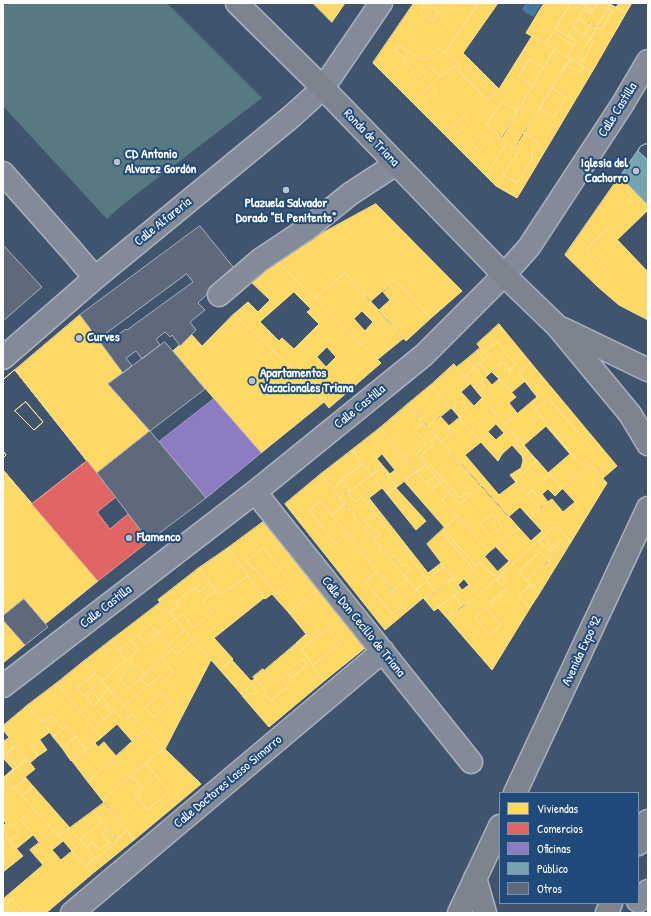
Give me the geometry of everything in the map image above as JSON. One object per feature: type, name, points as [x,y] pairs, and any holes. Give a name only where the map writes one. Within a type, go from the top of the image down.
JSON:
[{"type":"main road","name":"Ronda de Triana","points":[[236,3],[323,88],[504,275],[557,326]]},
{"type":"main road","points":[[557,326],[648,370]]},
{"type":"main road","points":[[557,326],[630,414],[648,444]]},
{"type":"main road","name":"Avenida Expo´92","points":[[515,792],[648,508]]},
{"type":"main road","points":[[639,842],[648,821]]},
{"type":"main road","points":[[459,913],[499,828]]},
{"type":"main road","points":[[475,878],[485,913]]},
{"type":"street","name":"Calle Alfarería","points":[[3,358],[94,278],[291,117],[323,88],[381,3]]},
{"type":"street","name":"Calle Castilla","points":[[3,686],[255,492],[424,355],[504,275],[535,237],[622,105],[648,61]]},
{"type":"street","points":[[219,295],[260,260],[308,228],[350,194],[396,164]]},
{"type":"street","points":[[3,173],[74,252],[94,278]]},
{"type":"street","name":"Calle Don Cecilio de Triana","points":[[255,492],[471,762]]},
{"type":"street","name":"Calle Doctores Lasso Simarro","points":[[72,913],[383,651]]},
{"type":"street","points":[[639,901],[648,891]]},
{"type":"street","points":[[631,913],[637,904]]},
{"type":"green space","name":"CD Antonio Alvarez Gordón","points":[[3,3],[167,3],[262,98],[121,206],[107,219],[3,106]]},
{"type":"water","points":[[526,3],[542,3],[534,17],[522,9]]},
{"type":"building: Viviendas","points":[[313,3],[345,3],[332,22]]},
{"type":"building: Viviendas","points":[[414,3],[426,3],[479,3],[445,53],[437,48],[427,60],[424,58],[422,60],[398,45],[394,51],[407,59],[405,62],[419,77],[430,66],[440,77],[454,66],[488,101],[499,89],[532,36],[555,49],[544,68],[529,59],[519,76],[533,86],[518,111],[502,102],[487,124],[507,142],[486,176],[373,63]],"holes":[[[426,3],[439,12],[433,21],[420,12]],[[432,84],[436,88],[425,99],[421,95]],[[464,116],[469,121],[458,132],[453,127]],[[483,132],[491,139],[479,151],[471,144]]]},
{"type":"building: Viviendas","points":[[426,3],[439,12],[433,21],[420,12]]},
{"type":"building: Viviendas","points":[[479,3],[498,3],[463,53],[499,89],[488,101],[454,66],[459,62],[445,53]]},
{"type":"building: Viviendas","points":[[544,3],[571,3],[555,29],[577,41],[574,45],[553,33],[546,44],[526,33]]},
{"type":"building: Viviendas","points":[[571,3],[583,10],[568,36],[555,29]]},
{"type":"building: Viviendas","points":[[572,3],[580,3],[593,11],[591,14]]},
{"type":"building: Viviendas","points":[[580,3],[598,3],[593,11]]},
{"type":"building: Viviendas","points":[[598,3],[610,4],[597,28],[578,19],[583,9],[591,14]]},
{"type":"building: Viviendas","points":[[619,3],[632,3],[626,13],[616,8]]},
{"type":"building: Viviendas","points":[[610,4],[626,13],[592,72],[576,62],[579,58],[583,61],[594,41],[590,39],[597,27],[602,30],[613,10],[608,8]]},
{"type":"building: Viviendas","points":[[608,8],[613,10],[602,30],[597,28]]},
{"type":"building: Viviendas","points":[[578,19],[591,24],[584,36],[581,34],[582,33],[573,28]]},
{"type":"building: Viviendas","points":[[591,24],[597,27],[590,39],[584,36]]},
{"type":"building: Viviendas","points":[[573,28],[590,39],[576,62],[567,57],[577,41],[568,36]]},
{"type":"building: Viviendas","points":[[553,33],[574,45],[567,57],[546,44]]},
{"type":"building: Viviendas","points":[[590,39],[594,41],[583,61],[579,58]]},
{"type":"building: Viviendas","points":[[398,45],[422,60],[424,58],[427,60],[437,48],[459,62],[440,77],[430,66],[419,77],[405,62],[407,59],[394,51]]},
{"type":"building: Viviendas","points":[[555,49],[570,59],[514,150],[502,137]]},
{"type":"building: Viviendas","points":[[529,59],[544,68],[533,86],[519,76]]},
{"type":"building: Viviendas","points":[[570,59],[584,67],[580,73],[566,65]]},
{"type":"building: Viviendas","points":[[566,65],[580,73],[584,67],[592,72],[517,198],[496,186],[486,176],[507,142],[514,150],[515,147],[520,149],[503,175],[517,183],[533,157],[531,156],[538,142],[523,133],[540,108],[554,117],[566,97],[552,88]]},
{"type":"building: Viviendas","points":[[432,84],[436,88],[425,99],[421,95]]},
{"type":"building: Viviendas","points":[[552,88],[566,97],[554,117],[540,108]]},
{"type":"building: Viviendas","points":[[502,102],[518,111],[502,139],[487,124]]},
{"type":"building: Viviendas","points":[[464,116],[469,121],[458,132],[453,127]]},
{"type":"building: Viviendas","points":[[483,132],[491,139],[479,151],[471,144]]},
{"type":"building: Viviendas","points":[[523,133],[538,142],[531,156],[533,157],[517,183],[503,175],[520,149],[515,147]]},
{"type":"building: Viviendas","points":[[620,176],[648,205],[648,210],[617,240],[607,229],[586,250],[610,275],[598,287],[565,255]]},
{"type":"building: Viviendas","points":[[376,204],[462,291],[431,318],[395,280],[370,302],[345,273],[315,298],[275,259]]},
{"type":"building: Viviendas","points":[[607,229],[648,272],[648,320],[619,305],[598,287],[610,275],[586,250]]},
{"type":"building: Viviendas","points":[[275,259],[381,363],[329,408],[309,384],[234,314],[248,302],[258,312],[270,300],[248,279]],"holes":[[[294,292],[311,309],[307,312],[319,324],[294,349],[282,338],[279,341],[260,322]],[[327,347],[336,357],[326,367],[317,357]]]},
{"type":"building: Viviendas","points":[[345,273],[404,338],[378,359],[315,298]],"holes":[[[362,311],[373,322],[365,331],[354,319]]]},
{"type":"building: Viviendas","points":[[395,280],[431,318],[406,341],[378,311],[390,300],[383,292]]},
{"type":"building: Viviendas","name":"Apartamentos Vacacionales Triana","points":[[234,314],[309,384],[324,402],[261,453],[173,351],[191,334],[202,346]]},
{"type":"building: Viviendas","points":[[80,315],[123,373],[108,384],[150,431],[97,473],[15,370]]},
{"type":"building: Viviendas","points":[[499,324],[531,363],[519,374],[525,381],[512,392],[502,382],[511,373],[509,370],[516,365],[497,342],[484,353],[477,344]]},
{"type":"building: Viviendas","points":[[497,342],[516,365],[509,370],[503,362],[489,374],[480,363],[488,357],[484,353]]},
{"type":"building: Viviendas","points":[[480,348],[488,357],[474,368],[466,360]]},
{"type":"building: Viviendas","points":[[466,360],[474,368],[465,377],[457,367]]},
{"type":"building: Viviendas","points":[[503,362],[511,373],[502,382],[492,372]]},
{"type":"building: Viviendas","points":[[480,363],[489,374],[484,379],[474,368]]},
{"type":"building: Viviendas","points":[[531,363],[617,466],[603,478],[591,465],[562,489],[548,473],[570,454],[546,426],[524,445],[505,424],[537,397],[519,374]],"holes":[[[549,399],[595,453],[581,465],[535,410]]]},
{"type":"building: Viviendas","points":[[454,364],[470,384],[461,392],[474,406],[482,398],[518,438],[514,441],[530,459],[533,456],[537,460],[515,481],[510,475],[521,468],[523,461],[522,456],[512,445],[502,454],[498,461],[459,418],[469,408],[463,401],[460,403],[458,401],[454,406],[456,408],[453,410],[431,385]],"holes":[[[496,424],[504,433],[496,440],[488,432]]]},
{"type":"building: Viviendas","points":[[474,368],[484,379],[474,388],[465,377]]},
{"type":"building: Viviendas","points":[[15,370],[87,461],[32,504],[3,470],[3,458],[6,455],[3,451],[3,380]],"holes":[[[26,402],[43,422],[34,430],[15,411]]]},
{"type":"building: Viviendas","points":[[15,370],[87,461],[32,504],[3,470],[3,458],[6,455],[3,451],[3,380]],"holes":[[[26,402],[43,422],[34,430],[15,411]]]},
{"type":"building: Viviendas","points":[[485,377],[492,385],[499,379],[516,397],[509,403],[517,413],[505,424],[478,393],[485,387],[481,382]]},
{"type":"building: Viviendas","points":[[481,382],[485,387],[478,393],[474,388]]},
{"type":"building: Viviendas","points":[[431,385],[451,408],[428,427],[408,404]]},
{"type":"building: Viviendas","points":[[549,399],[595,453],[581,465],[535,410]]},
{"type":"building: Viviendas","points":[[458,401],[460,403],[463,401],[469,408],[459,417],[453,410],[456,408],[454,406]]},
{"type":"building: Viviendas","points":[[408,404],[425,422],[415,430],[427,444],[416,454],[426,465],[417,472],[380,428]]},
{"type":"building: Viviendas","points":[[440,416],[450,427],[448,429],[451,433],[441,442],[428,427]]},
{"type":"building: Viviendas","points":[[459,418],[481,442],[465,455],[499,495],[516,482],[539,508],[530,518],[520,507],[508,517],[441,442],[451,433],[448,429],[449,426]]},
{"type":"building: Viviendas","points":[[425,422],[437,437],[431,442],[434,444],[421,455],[460,498],[468,492],[470,494],[460,504],[416,454],[427,444],[415,430]]},
{"type":"building: Viviendas","points":[[380,428],[416,472],[397,487],[381,468],[372,475],[352,450]],"holes":[[[382,454],[395,470],[390,474],[377,459]]]},
{"type":"building: Viviendas","points":[[437,437],[481,485],[470,494],[468,492],[460,498],[421,455],[434,444],[431,442]]},
{"type":"building: Viviendas","points":[[518,438],[533,456],[530,459],[514,441]]},
{"type":"building: Viviendas","points":[[352,450],[363,464],[341,480],[342,481],[333,489],[321,474]]},
{"type":"building: Viviendas","points":[[537,460],[550,475],[544,479],[551,486],[539,497],[533,490],[527,495],[515,481]]},
{"type":"building: Viviendas","points":[[363,464],[372,475],[350,491],[341,480]]},
{"type":"building: Viviendas","points":[[426,465],[435,476],[426,483],[417,472]]},
{"type":"building: Viviendas","points":[[591,465],[607,483],[571,542],[556,525],[473,600],[462,606],[454,596],[469,585],[464,579],[480,562],[493,576],[509,561],[496,547],[519,528],[531,541],[542,531],[530,518],[539,508],[552,499],[563,512],[575,502],[563,489]]},
{"type":"building: Viviendas","points":[[381,468],[397,487],[387,494],[372,475]]},
{"type":"building: Viviendas","points":[[3,470],[98,581],[45,624],[24,599],[3,616]]},
{"type":"building: Viviendas","points":[[416,472],[457,516],[445,528],[404,481]]},
{"type":"building: Viviendas","points":[[321,474],[344,504],[332,515],[321,501],[309,510],[335,544],[347,534],[377,572],[365,581],[392,614],[403,605],[393,591],[407,579],[423,598],[385,630],[285,504]]},
{"type":"building: Viviendas","points":[[372,475],[379,484],[355,502],[347,492]]},
{"type":"building: Viviendas","points":[[550,475],[562,489],[555,496],[548,489],[551,486],[544,479]]},
{"type":"building: Viviendas","points":[[435,476],[441,482],[432,489],[426,483]]},
{"type":"building: Viviendas","points":[[342,481],[350,491],[340,498],[333,489]]},
{"type":"building: Viviendas","points":[[441,482],[450,492],[442,500],[432,489]]},
{"type":"building: Viviendas","points":[[379,484],[382,488],[369,498],[428,573],[441,563],[444,567],[427,579],[363,497]]},
{"type":"building: Viviendas","points":[[481,485],[519,528],[489,552],[442,500],[450,493],[460,504]],"holes":[[[492,514],[503,526],[490,536],[480,524]]]},
{"type":"building: Viviendas","points":[[396,488],[426,521],[416,530],[387,494]]},
{"type":"building: Viviendas","points":[[533,490],[539,497],[542,494],[548,502],[540,509],[527,495]]},
{"type":"building: Viviendas","points":[[347,492],[355,502],[362,496],[375,513],[365,521],[374,531],[377,529],[381,534],[374,539],[340,498]]},
{"type":"building: Viviendas","points":[[321,501],[347,534],[335,544],[309,510]]},
{"type":"building: Viviendas","points":[[344,504],[407,579],[393,591],[332,515]]},
{"type":"building: Viviendas","points":[[375,513],[427,579],[444,567],[453,578],[435,591],[427,581],[416,590],[404,575],[411,569],[406,564],[403,566],[395,555],[390,558],[374,539],[381,534],[377,529],[374,531],[365,521]]},
{"type":"building: Viviendas","points":[[492,514],[503,526],[490,536],[480,524]]},
{"type":"building: Viviendas","points":[[457,516],[489,552],[476,566],[443,529]]},
{"type":"building: Viviendas","points":[[263,522],[318,590],[289,613],[272,594],[265,599],[228,548]],"holes":[[[264,548],[291,582],[276,594],[255,568],[253,569],[247,561]]]},
{"type":"building: Viviendas","points":[[556,525],[570,541],[549,561],[540,552],[519,571],[531,585],[519,595],[530,608],[492,670],[447,618],[473,600]],"holes":[[[545,537],[550,542],[545,547],[539,542]],[[560,540],[562,542],[550,552],[548,550]],[[502,575],[507,581],[502,586],[497,580]],[[505,590],[506,592],[492,605],[490,603]],[[486,608],[501,625],[489,635],[475,618]]]},
{"type":"building: Viviendas","points":[[443,529],[476,566],[473,569],[441,531]]},
{"type":"building: Viviendas","points":[[441,531],[473,569],[458,585],[427,544]]},
{"type":"building: Viviendas","points":[[545,537],[550,542],[545,547],[539,542]]},
{"type":"building: Viviendas","points":[[560,540],[562,542],[550,552],[548,550]]},
{"type":"building: Viviendas","points":[[570,541],[571,542],[539,594],[527,580]]},
{"type":"building: Viviendas","points":[[228,548],[248,576],[218,595],[199,568]]},
{"type":"building: Viviendas","points":[[264,548],[291,582],[276,594],[255,568],[253,569],[247,561]]},
{"type":"building: Viviendas","points":[[540,552],[549,561],[526,581],[519,571]]},
{"type":"building: Viviendas","points":[[395,555],[403,566],[406,564],[411,569],[404,575],[390,558]]},
{"type":"building: Viviendas","points":[[485,557],[498,572],[493,576],[480,562]]},
{"type":"building: Viviendas","points":[[199,568],[210,583],[198,592],[196,588],[182,596],[183,597],[176,603],[178,607],[170,613],[158,600]]},
{"type":"building: Viviendas","points":[[377,572],[403,605],[392,614],[365,581]]},
{"type":"building: Viviendas","points":[[502,575],[507,581],[502,586],[497,580]]},
{"type":"building: Viviendas","points":[[248,576],[264,598],[214,638],[233,659],[220,670],[175,619],[183,614],[193,628],[212,613],[202,601],[215,591],[218,595]]},
{"type":"building: Viviendas","points":[[453,578],[462,590],[434,611],[425,600]]},
{"type":"building: Viviendas","points":[[427,581],[435,591],[425,600],[416,590]]},
{"type":"building: Viviendas","points":[[210,583],[215,591],[202,601],[212,613],[193,628],[183,614],[175,619],[170,613],[178,607],[176,603],[183,597],[182,596],[196,588],[198,592]]},
{"type":"building: Viviendas","points":[[531,585],[539,594],[530,608],[519,595]]},
{"type":"building: Viviendas","points":[[318,590],[365,648],[324,681],[313,665],[340,644],[327,629],[301,649],[296,643],[306,634],[289,613]]},
{"type":"building: Viviendas","points":[[505,590],[506,592],[492,605],[490,603]]},
{"type":"building: Viviendas","points":[[454,596],[462,606],[447,618],[438,608]]},
{"type":"building: Viviendas","points":[[161,602],[175,619],[158,633],[151,625],[118,651],[110,641]]},
{"type":"building: Viviendas","points":[[486,608],[501,625],[489,635],[475,618]]},
{"type":"building: Viviendas","points":[[175,619],[185,630],[169,645],[158,633]]},
{"type":"building: Viviendas","points":[[3,620],[25,645],[3,663]]},
{"type":"building: Viviendas","points":[[151,625],[158,633],[146,644],[139,635]]},
{"type":"building: Viviendas","points":[[327,629],[340,644],[313,665],[301,649]]},
{"type":"building: Viviendas","points":[[185,630],[193,640],[177,654],[169,645]]},
{"type":"building: Viviendas","points":[[158,633],[172,649],[145,674],[136,665],[133,667],[126,660],[138,651],[131,641],[139,635],[146,644]]},
{"type":"building: Viviendas","points":[[193,640],[211,660],[165,749],[124,706],[147,685],[148,686],[161,675],[165,680],[174,672],[162,659],[172,649],[177,654]],"holes":[[[162,693],[170,703],[154,718],[145,708]]]},
{"type":"building: Viviendas","points":[[110,641],[126,660],[102,681],[83,662]]},
{"type":"building: Viviendas","points":[[131,641],[138,651],[126,660],[118,651]]},
{"type":"building: Viviendas","points":[[297,643],[324,681],[269,727],[244,698],[251,693],[253,695],[257,692],[252,685],[241,694],[220,670],[232,660],[251,681],[255,679],[266,691],[264,693],[271,701],[289,686],[281,678],[276,683],[265,670]],"holes":[[[302,659],[307,665],[292,678],[287,672]]]},
{"type":"building: Viviendas","points":[[162,659],[174,672],[165,680],[161,675],[148,686],[140,678]]},
{"type":"building: Viviendas","points":[[302,659],[307,665],[292,678],[287,672]]},
{"type":"building: Viviendas","points":[[126,660],[133,667],[120,679],[128,689],[140,678],[147,685],[124,706],[102,681]]},
{"type":"building: Viviendas","points":[[83,662],[95,674],[77,688],[83,696],[102,681],[109,689],[101,696],[124,721],[132,714],[146,729],[132,741],[117,724],[101,738],[57,683]],"holes":[[[93,692],[100,700],[93,706],[87,698]],[[106,705],[112,714],[104,720],[98,711]]]},
{"type":"building: Viviendas","points":[[136,665],[145,674],[128,689],[120,679]]},
{"type":"building: Viviendas","points":[[263,669],[276,683],[281,678],[289,686],[271,701],[264,693],[266,691],[253,677]]},
{"type":"building: Viviendas","points":[[95,674],[101,681],[83,696],[77,688]]},
{"type":"building: Viviendas","points":[[57,683],[101,738],[86,750],[67,726],[63,729],[52,716],[42,723],[28,705]]},
{"type":"building: Viviendas","points":[[252,685],[257,692],[253,695],[251,693],[244,698],[241,694]]},
{"type":"building: Viviendas","points":[[109,689],[132,714],[124,721],[101,696]]},
{"type":"building: Viviendas","points":[[93,692],[100,700],[93,706],[87,698]]},
{"type":"building: Viviendas","points":[[162,693],[170,703],[154,718],[145,708]]},
{"type":"building: Viviendas","points":[[28,705],[50,732],[31,746],[38,756],[30,763],[3,730],[3,726]]},
{"type":"building: Viviendas","points":[[106,705],[112,714],[104,720],[98,711]]},
{"type":"building: Viviendas","points":[[52,716],[63,729],[53,737],[43,722]]},
{"type":"building: Viviendas","points":[[67,726],[76,737],[62,748],[53,737]]},
{"type":"building: Viviendas","points":[[146,729],[164,748],[102,800],[88,782]]},
{"type":"building: Viviendas","points":[[76,737],[86,750],[71,761],[62,748]]},
{"type":"building: Viviendas","points":[[9,738],[15,746],[6,755],[3,751],[3,742]]},
{"type":"building: Viviendas","points":[[40,740],[47,750],[38,756],[31,746]]},
{"type":"building: Viviendas","points":[[104,742],[116,756],[88,782],[72,761],[95,743],[98,747]]},
{"type":"building: Viviendas","points":[[15,746],[27,759],[17,767],[6,755]]},
{"type":"building: Viviendas","points":[[164,748],[201,784],[134,840],[102,800],[131,776],[142,788],[134,794],[147,810],[169,792],[146,763]]},
{"type":"building: Viviendas","points":[[3,751],[17,767],[5,778],[4,777],[13,769],[4,759],[3,760]]},
{"type":"building: Viviendas","points":[[27,759],[35,769],[25,777],[17,767]]},
{"type":"building: Viviendas","points":[[146,763],[169,792],[147,810],[134,794],[142,788],[131,776]]},
{"type":"building: Viviendas","points":[[17,767],[26,778],[15,789],[5,778]]},
{"type":"building: Viviendas","points":[[3,775],[34,809],[13,826],[19,833],[10,841],[3,834],[3,826],[6,823],[3,820]]},
{"type":"building: Viviendas","points":[[26,778],[33,786],[22,796],[15,789]]},
{"type":"building: Viviendas","points":[[33,786],[70,828],[59,836],[22,796]]},
{"type":"building: Viviendas","points":[[105,802],[127,831],[116,840],[93,811]]},
{"type":"building: Viviendas","points":[[34,809],[54,831],[39,842],[21,820]]},
{"type":"building: Viviendas","points":[[93,811],[102,822],[80,840],[70,828]]},
{"type":"building: Viviendas","points":[[21,820],[33,835],[16,849],[10,841],[19,833],[13,826]]},
{"type":"building: Viviendas","points":[[102,822],[108,829],[102,834],[109,843],[99,850],[92,842],[86,847],[80,840]]},
{"type":"building: Viviendas","points":[[70,828],[95,858],[85,866],[59,836]]},
{"type":"building: Viviendas","points":[[108,829],[118,841],[96,859],[86,847],[92,842],[99,850],[109,843],[102,834]]},
{"type":"building: Viviendas","points":[[54,831],[63,841],[52,850],[61,860],[72,851],[92,874],[46,913],[24,913],[12,899],[3,906],[3,899],[43,865],[30,850]]},
{"type":"building: Viviendas","points":[[127,831],[134,840],[92,874],[85,866],[118,841],[116,840]]},
{"type":"building: Viviendas","points":[[5,836],[23,856],[3,872],[3,837]]},
{"type":"building: Viviendas","points":[[12,899],[24,913],[3,913],[3,906]]},
{"type":"building: Comercios","points":[[87,461],[116,497],[97,512],[110,529],[128,514],[149,541],[98,581],[32,504]]},
{"type":"building: Oficinas","points":[[214,399],[261,453],[206,498],[159,442]]},
{"type":"building: Público","name":"Iglesia del Cachorro","points":[[648,144],[648,205],[620,176],[640,147]]},
{"type":"building: Público","points":[[648,144],[648,160],[638,151],[640,147]]},
{"type":"building: Otros","points":[[200,226],[234,268],[198,303],[205,310],[190,322],[196,330],[180,346],[172,335],[170,337],[165,332],[156,339],[160,345],[142,359],[136,351],[126,358],[132,366],[123,373],[80,315]],"holes":[[[187,274],[193,282],[108,342],[103,336]]]},
{"type":"building: Otros","points":[[3,245],[42,287],[3,321]]},
{"type":"building: Otros","points":[[165,342],[205,389],[150,431],[108,384]]},
{"type":"building: Otros","points":[[150,431],[206,498],[149,541],[97,473]]},
{"type":"building: Otros","points":[[24,599],[48,627],[25,645],[3,620],[3,616]]},
{"type":"place","name":"CD Antonio Alvarez Gordón","points":[[117,162]]},
{"type":"place","name":"Iglesia del Cachorro","points":[[636,171]]},
{"type":"place","name":"Plazuela Salvador Dorado \"El Penitente\"","points":[[286,190]]},
{"type":"place","name":"Curves","points":[[79,338]]},
{"type":"place","name":"Apartamentos Vacacionales Triana","points":[[252,381]]},
{"type":"place","name":"Flamenco","points":[[129,538]]}]
